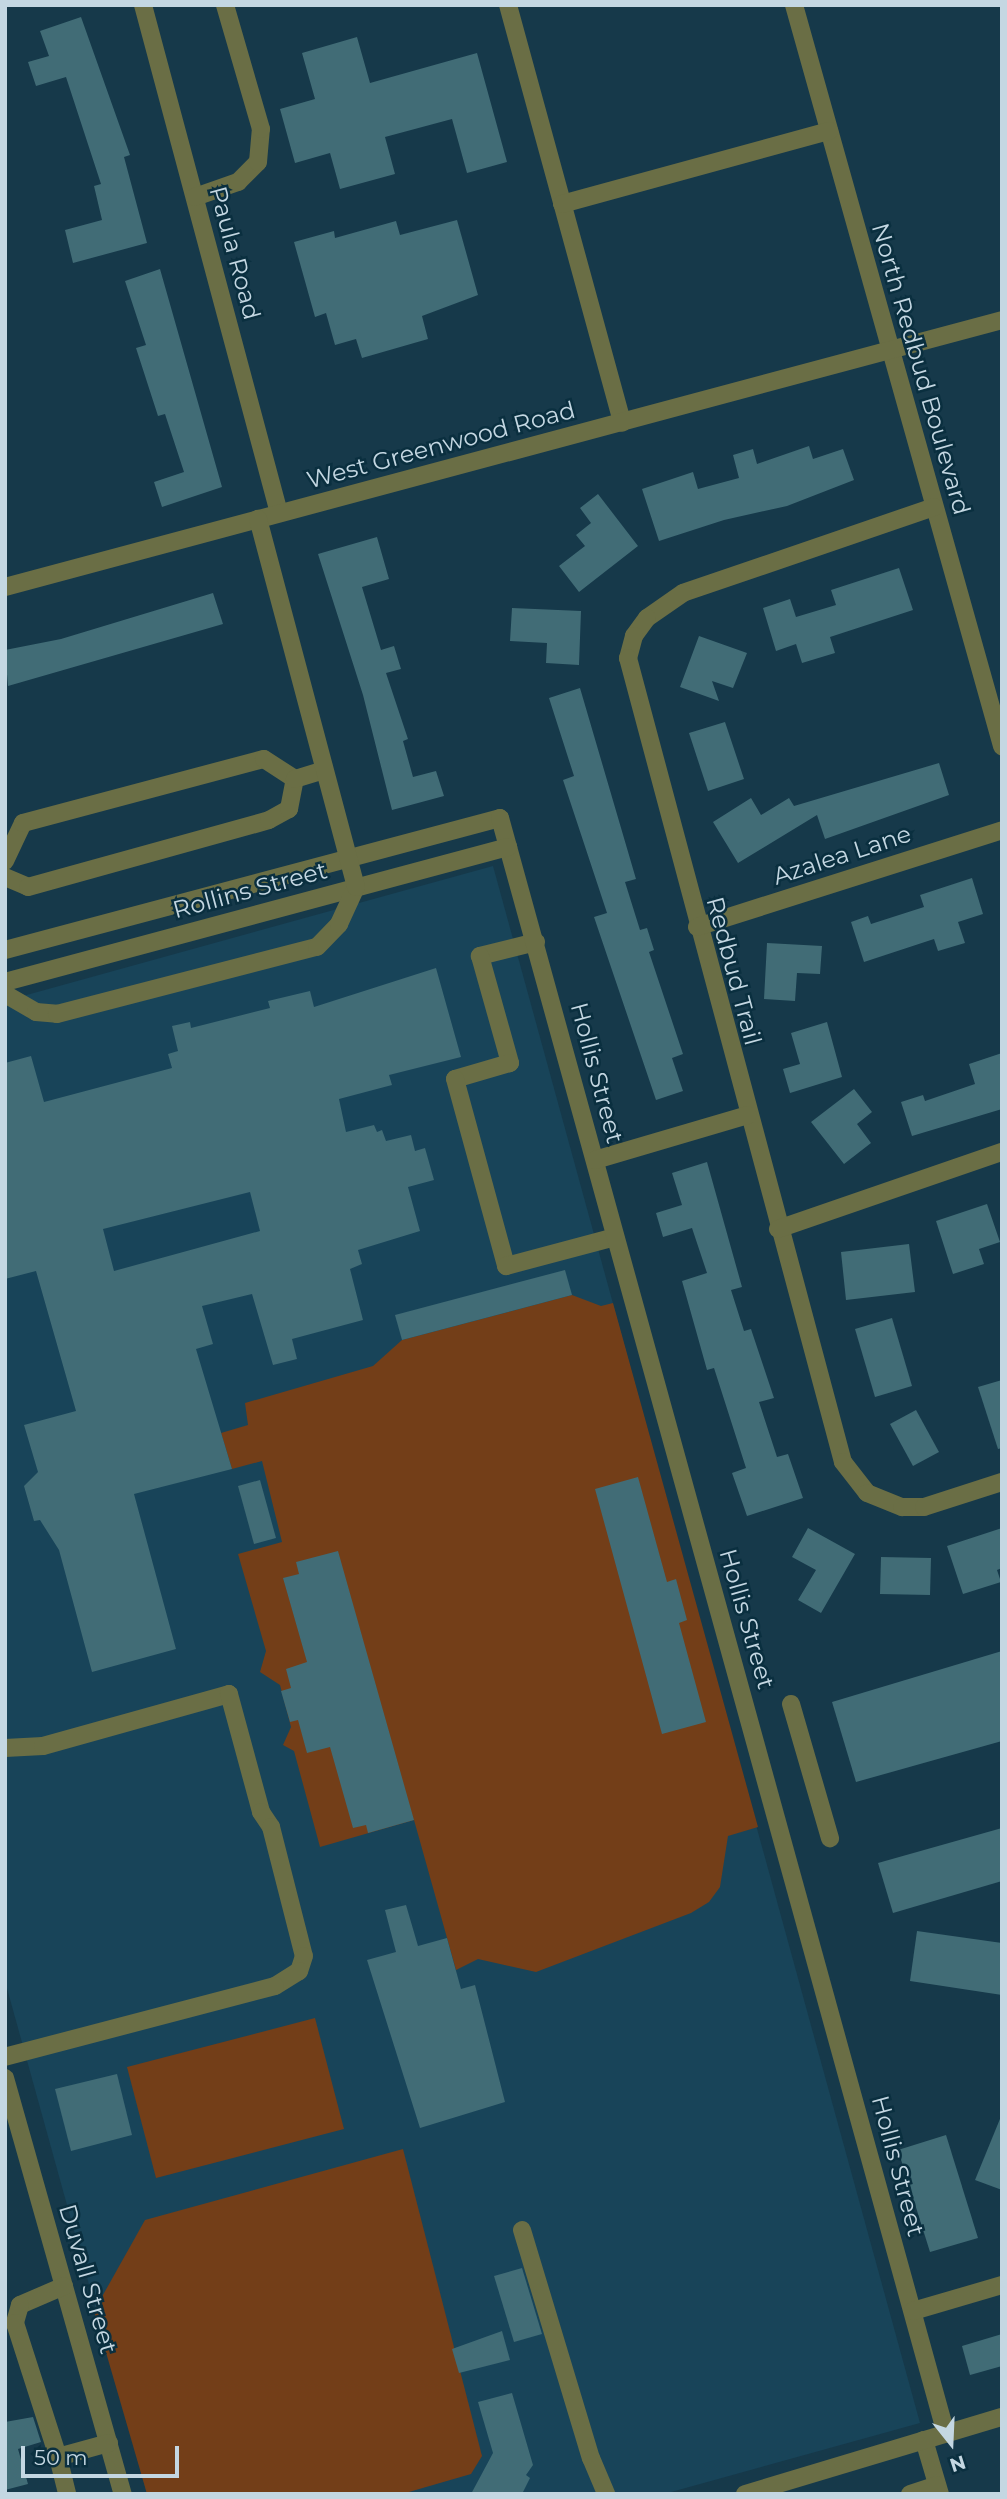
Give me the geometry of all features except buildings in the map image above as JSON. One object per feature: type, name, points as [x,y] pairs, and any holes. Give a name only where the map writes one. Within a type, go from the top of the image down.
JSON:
[{"type":"street","name":"Paula Road","points":[[143,5],[279,513]]},
{"type":"street","points":[[195,197],[238,182],[258,162],[261,129],[225,5]]},
{"type":"street","points":[[508,5],[622,423]]},
{"type":"street","name":"North Redbud Boulevard","points":[[794,5],[1002,746]]},
{"type":"street","points":[[562,204],[829,131]]},
{"type":"street","name":"West Greenwood Road","points":[[5,587],[1002,320]]},
{"type":"street","name":"Redbud Trail","points":[[934,507],[683,593],[646,618],[634,636],[628,658],[631,680],[778,1230],[843,1462],[867,1493],[883,1504],[923,1507],[1002,1482]]},
{"type":"street","points":[[5,994],[36,1012],[57,1014],[308,949],[333,934],[356,887],[258,519]]},
{"type":"street","points":[[5,861],[23,823],[264,759],[295,779]]},
{"type":"street","points":[[295,779],[324,770]]},
{"type":"street","points":[[5,877],[29,887],[270,820],[289,809],[295,779]]},
{"type":"street","name":"Rollins Street","points":[[5,950],[348,856],[500,818]]},
{"type":"street","name":"Hollis Street","points":[[500,818],[946,2434]]},
{"type":"street","name":"Azalea Lane","points":[[697,927],[1002,830]]},
{"type":"street","name":"Rollins Street","points":[[5,982],[509,847]]},
{"type":"street","points":[[536,942],[481,956],[510,1063],[455,1079],[506,1266],[615,1237]]},
{"type":"street","points":[[595,1160],[748,1115]]},
{"type":"street","points":[[778,1230],[1002,1152]]},
{"type":"street","points":[[5,1748],[43,1746],[229,1693],[261,1812],[271,1827],[304,1956],[299,1971],[275,1986],[5,2057]]},
{"type":"street","points":[[791,1704],[830,1838]]},
{"type":"street","name":"Duvall Street","points":[[5,2078],[123,2494]]},
{"type":"street","points":[[522,2230],[591,2458],[606,2494]]},
{"type":"street","points":[[913,2311],[1002,2285]]},
{"type":"street","points":[[64,2286],[20,2305],[15,2323],[58,2457],[67,2494]]},
{"type":"street","points":[[745,2494],[779,2489],[1002,2417]]},
{"type":"street","points":[[910,2494],[939,2489],[924,2440]]},
{"type":"street","points":[[58,2457],[110,2443]]},
{"type":"shaded area","points":[[493,866],[920,2423],[664,2494],[147,2494],[5,1981],[5,1001]]},
{"type":"shaded area","points":[[572,1295],[601,1306],[613,1303],[758,1827],[728,1836],[720,1887],[709,1902],[691,1913],[536,1972],[478,1959],[456,1970],[414,1820],[320,1847],[294,1751],[283,1745],[291,1727],[280,1685],[260,1672],[266,1651],[238,1554],[282,1542],[262,1461],[232,1469],[221,1433],[248,1425],[245,1403],[373,1366],[402,1340]]},
{"type":"shaded area","points":[[315,2018],[344,2129],[156,2178],[127,2067]]},
{"type":"shaded area","points":[[403,2149],[482,2456],[471,2474],[402,2494],[147,2494],[94,2311],[145,2220]]}]
